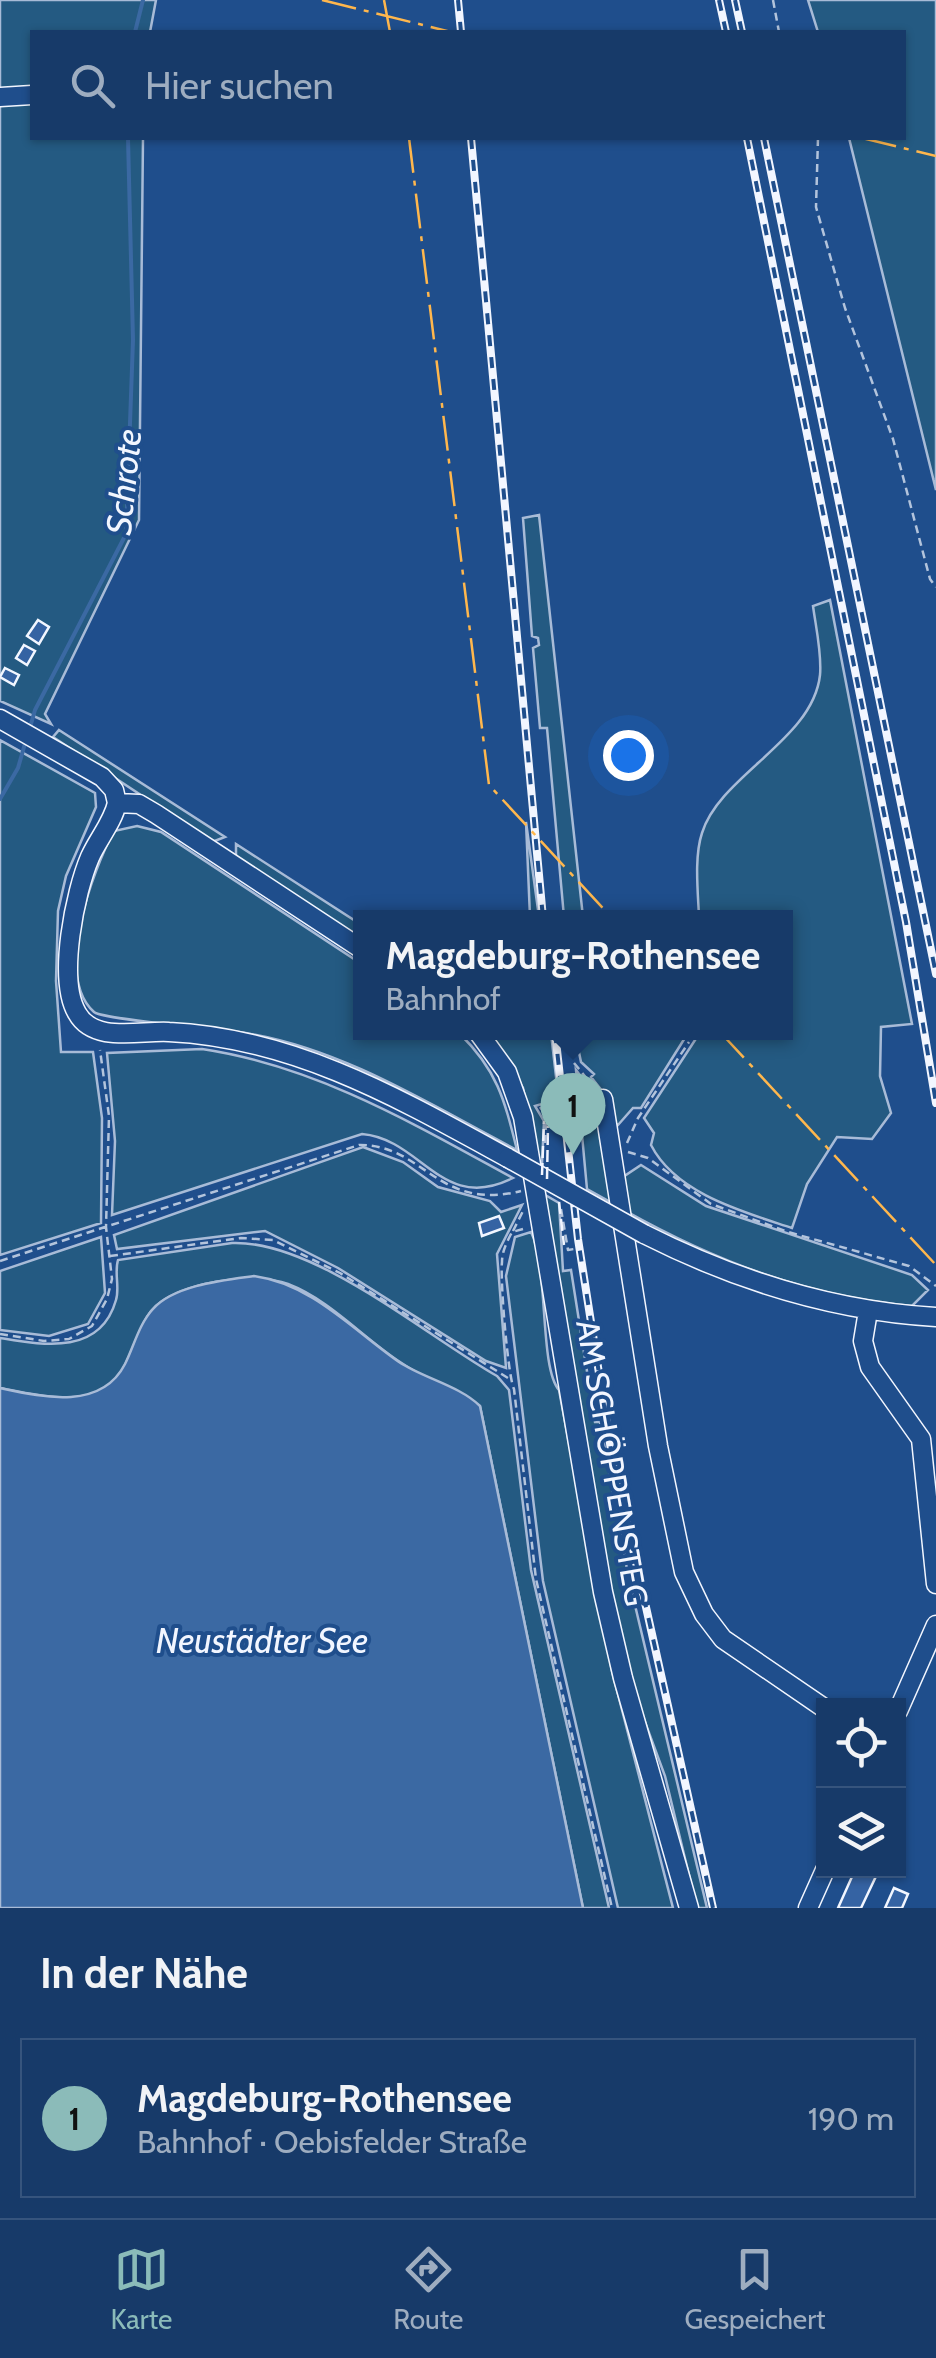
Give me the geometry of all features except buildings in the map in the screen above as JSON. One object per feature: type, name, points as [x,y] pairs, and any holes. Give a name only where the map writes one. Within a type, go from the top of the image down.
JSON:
[{"type":"street","points":[[0,98],[30,95]]},
{"type":"street","points":[[6,722],[107,782],[117,803]]},
{"type":"street","points":[[117,803],[139,804],[156,814],[353,943]]},
{"type":"street","points":[[117,803],[86,867],[74,912],[72,996],[76,1011],[86,1024],[110,1032],[211,1036],[296,1055],[373,1085],[644,1234],[747,1280],[868,1310],[933,1317]]},
{"type":"street","name":"AM SCHÖPPENSTEG","points":[[484,1040],[503,1065],[517,1096],[603,1592],[623,1678],[690,1908]]},
{"type":"street","points":[[603,1100],[658,1446],[684,1572],[704,1614],[724,1639],[816,1702]]},
{"type":"street","points":[[868,1310],[864,1344],[870,1367],[921,1440],[936,1584]]},
{"type":"street","points":[[904,1698],[936,1625]]},
{"type":"street","points":[[808,1908],[822,1878]]},
{"type":"path","points":[[774,0],[779,30]]},
{"type":"path","points":[[818,140],[816,206],[845,308],[893,439],[930,580],[936,586]]},
{"type":"path","points":[[689,1042],[638,1118],[622,1153],[643,1154],[711,1204],[788,1232],[909,1266],[936,1286]]},
{"type":"path","points":[[0,1334],[54,1341],[81,1334],[96,1321],[108,1299],[109,1116],[100,1048]]},
{"type":"path","points":[[574,1064],[603,1100]]},
{"type":"path","points":[[540,1107],[551,1122]]},
{"type":"path","points":[[0,1262],[359,1144],[383,1149],[446,1187],[472,1196],[500,1196],[534,1188]]},
{"type":"path","points":[[560,1198],[568,1250],[574,1249]]},
{"type":"path","points":[[540,1227],[512,1232],[502,1258],[508,1378],[514,1389],[536,1579],[612,1908]]},
{"type":"path","points":[[110,1256],[241,1238],[273,1240],[340,1273],[508,1378]]},
{"type":"shaded area","points":[[0,0],[156,0],[150,30],[30,30],[30,140],[143,140],[139,520],[45,714],[51,724],[0,701]]},
{"type":"shaded area","points":[[808,0],[936,0],[936,490],[849,140],[906,140],[906,30],[817,30]]},
{"type":"shaded area","points":[[539,515],[582,910],[563,910],[547,728],[540,728],[533,648],[539,645],[538,638],[532,636],[523,518]]},
{"type":"shaded area","points":[[830,600],[912,1024],[881,1027],[880,1076],[891,1113],[872,1139],[837,1137],[807,1184],[792,1228],[694,1189],[662,1162],[651,1145],[654,1133],[644,1118],[695,1040],[793,1040],[793,910],[699,910],[698,853],[712,812],[801,719],[814,698],[820,667],[813,606]]},
{"type":"shaded area","points":[[59,730],[225,837],[212,842],[53,737]]},
{"type":"shaded area","points":[[0,740],[95,793],[96,807],[66,876],[58,911],[56,981],[61,1052],[93,1052],[102,1118],[101,1223],[0,1255]]},
{"type":"shaded area","points":[[526,822],[538,910],[530,910]]},
{"type":"shaded area","points":[[137,826],[161,832],[353,958],[353,1040],[466,1040],[491,1073],[517,1150],[388,1082],[321,1053],[251,1034],[94,1012],[82,995],[77,949],[88,896],[114,831]]},
{"type":"shaded area","points":[[236,844],[353,919],[353,935],[236,858]]},
{"type":"shaded area","points":[[495,1040],[552,1040],[561,1120],[542,1104],[535,1106],[544,1121],[542,1164],[537,1160],[523,1088]]},
{"type":"shaded area","points":[[576,1040],[684,1040],[641,1108],[633,1108],[618,1125],[611,1121],[607,1097],[591,1077],[594,1074],[581,1062]]},
{"type":"shaded area","points":[[202,1049],[244,1057],[324,1083],[401,1118],[513,1178],[489,1187],[468,1187],[450,1181],[383,1139],[362,1134],[112,1215],[115,1141],[107,1053]]},
{"type":"shaded area","points":[[576,1070],[599,1100],[614,1204],[587,1189]]},
{"type":"shaded area","points":[[363,1147],[403,1162],[438,1187],[490,1201],[501,1212],[522,1205],[497,1254],[506,1368],[486,1361],[338,1268],[265,1231],[117,1249],[114,1235]]},
{"type":"shaded area","points":[[641,1165],[706,1206],[912,1275],[928,1290],[912,1306],[836,1294],[763,1274],[693,1245],[624,1210],[623,1177]]},
{"type":"shaded area","points":[[540,1192],[559,1203],[563,1271],[571,1270],[595,1422],[600,1422],[629,1580],[707,1908],[697,1908],[665,1776],[635,1695],[609,1583]]},
{"type":"shaded area","points":[[531,1232],[540,1269],[549,1361],[559,1390],[612,1671],[673,1908],[618,1908],[543,1581],[506,1276],[515,1237]]},
{"type":"shaded area","points":[[101,1237],[105,1293],[88,1324],[49,1336],[0,1330],[0,1271]]},
{"type":"shaded area","points":[[232,1243],[264,1246],[333,1273],[497,1376],[509,1390],[531,1570],[609,1908],[583,1908],[480,1406],[400,1362],[303,1291],[274,1280],[256,1279],[196,1286],[162,1301],[145,1320],[121,1372],[105,1388],[81,1396],[53,1397],[0,1388],[0,1338],[68,1343],[97,1331],[116,1300],[118,1260]]},
{"type":"water","name":"Neustädter See","points":[[254,1276],[295,1288],[313,1298],[399,1362],[480,1406],[583,1908],[0,1908],[0,1388],[52,1397],[86,1395],[101,1389],[125,1364],[144,1321],[162,1301],[200,1285]]},
{"type":"waterway","name":"Schrote","points":[[136,30],[143,0]]},
{"type":"waterway","name":"Schrote","points":[[29,731],[35,710],[126,534],[133,340],[128,140]]},
{"type":"waterway","name":"Schrote","points":[[0,799],[18,768],[26,740]]},
{"type":"railway","points":[[458,0],[461,30]]},
{"type":"railway","points":[[719,0],[726,30]]},
{"type":"railway","points":[[735,0],[742,30]]},
{"type":"railway","points":[[471,140],[542,910]]},
{"type":"railway","points":[[747,140],[906,922],[936,1103]]},
{"type":"railway","points":[[764,140],[936,974]]},
{"type":"railway","points":[[556,1040],[578,1239],[611,1450],[713,1908]]},
{"type":"fence","points":[[541,1104],[560,1120]]},
{"type":"fence","points":[[542,1175],[544,1121]]},
{"type":"fence","points":[[547,1179],[548,1126]]},
{"type":"fence","points":[[559,1202],[564,1245]]},
{"type":"power","points":[[322,0],[443,30]]},
{"type":"power","points":[[384,0],[390,30]]},
{"type":"power","points":[[409,140],[489,785],[605,910]]},
{"type":"power","points":[[870,140],[936,156]]},
{"type":"power","points":[[727,1040],[936,1265]]},
{"type":"place","name":"Magdeburg-Rothensee","points":[[573,1155]]}]
